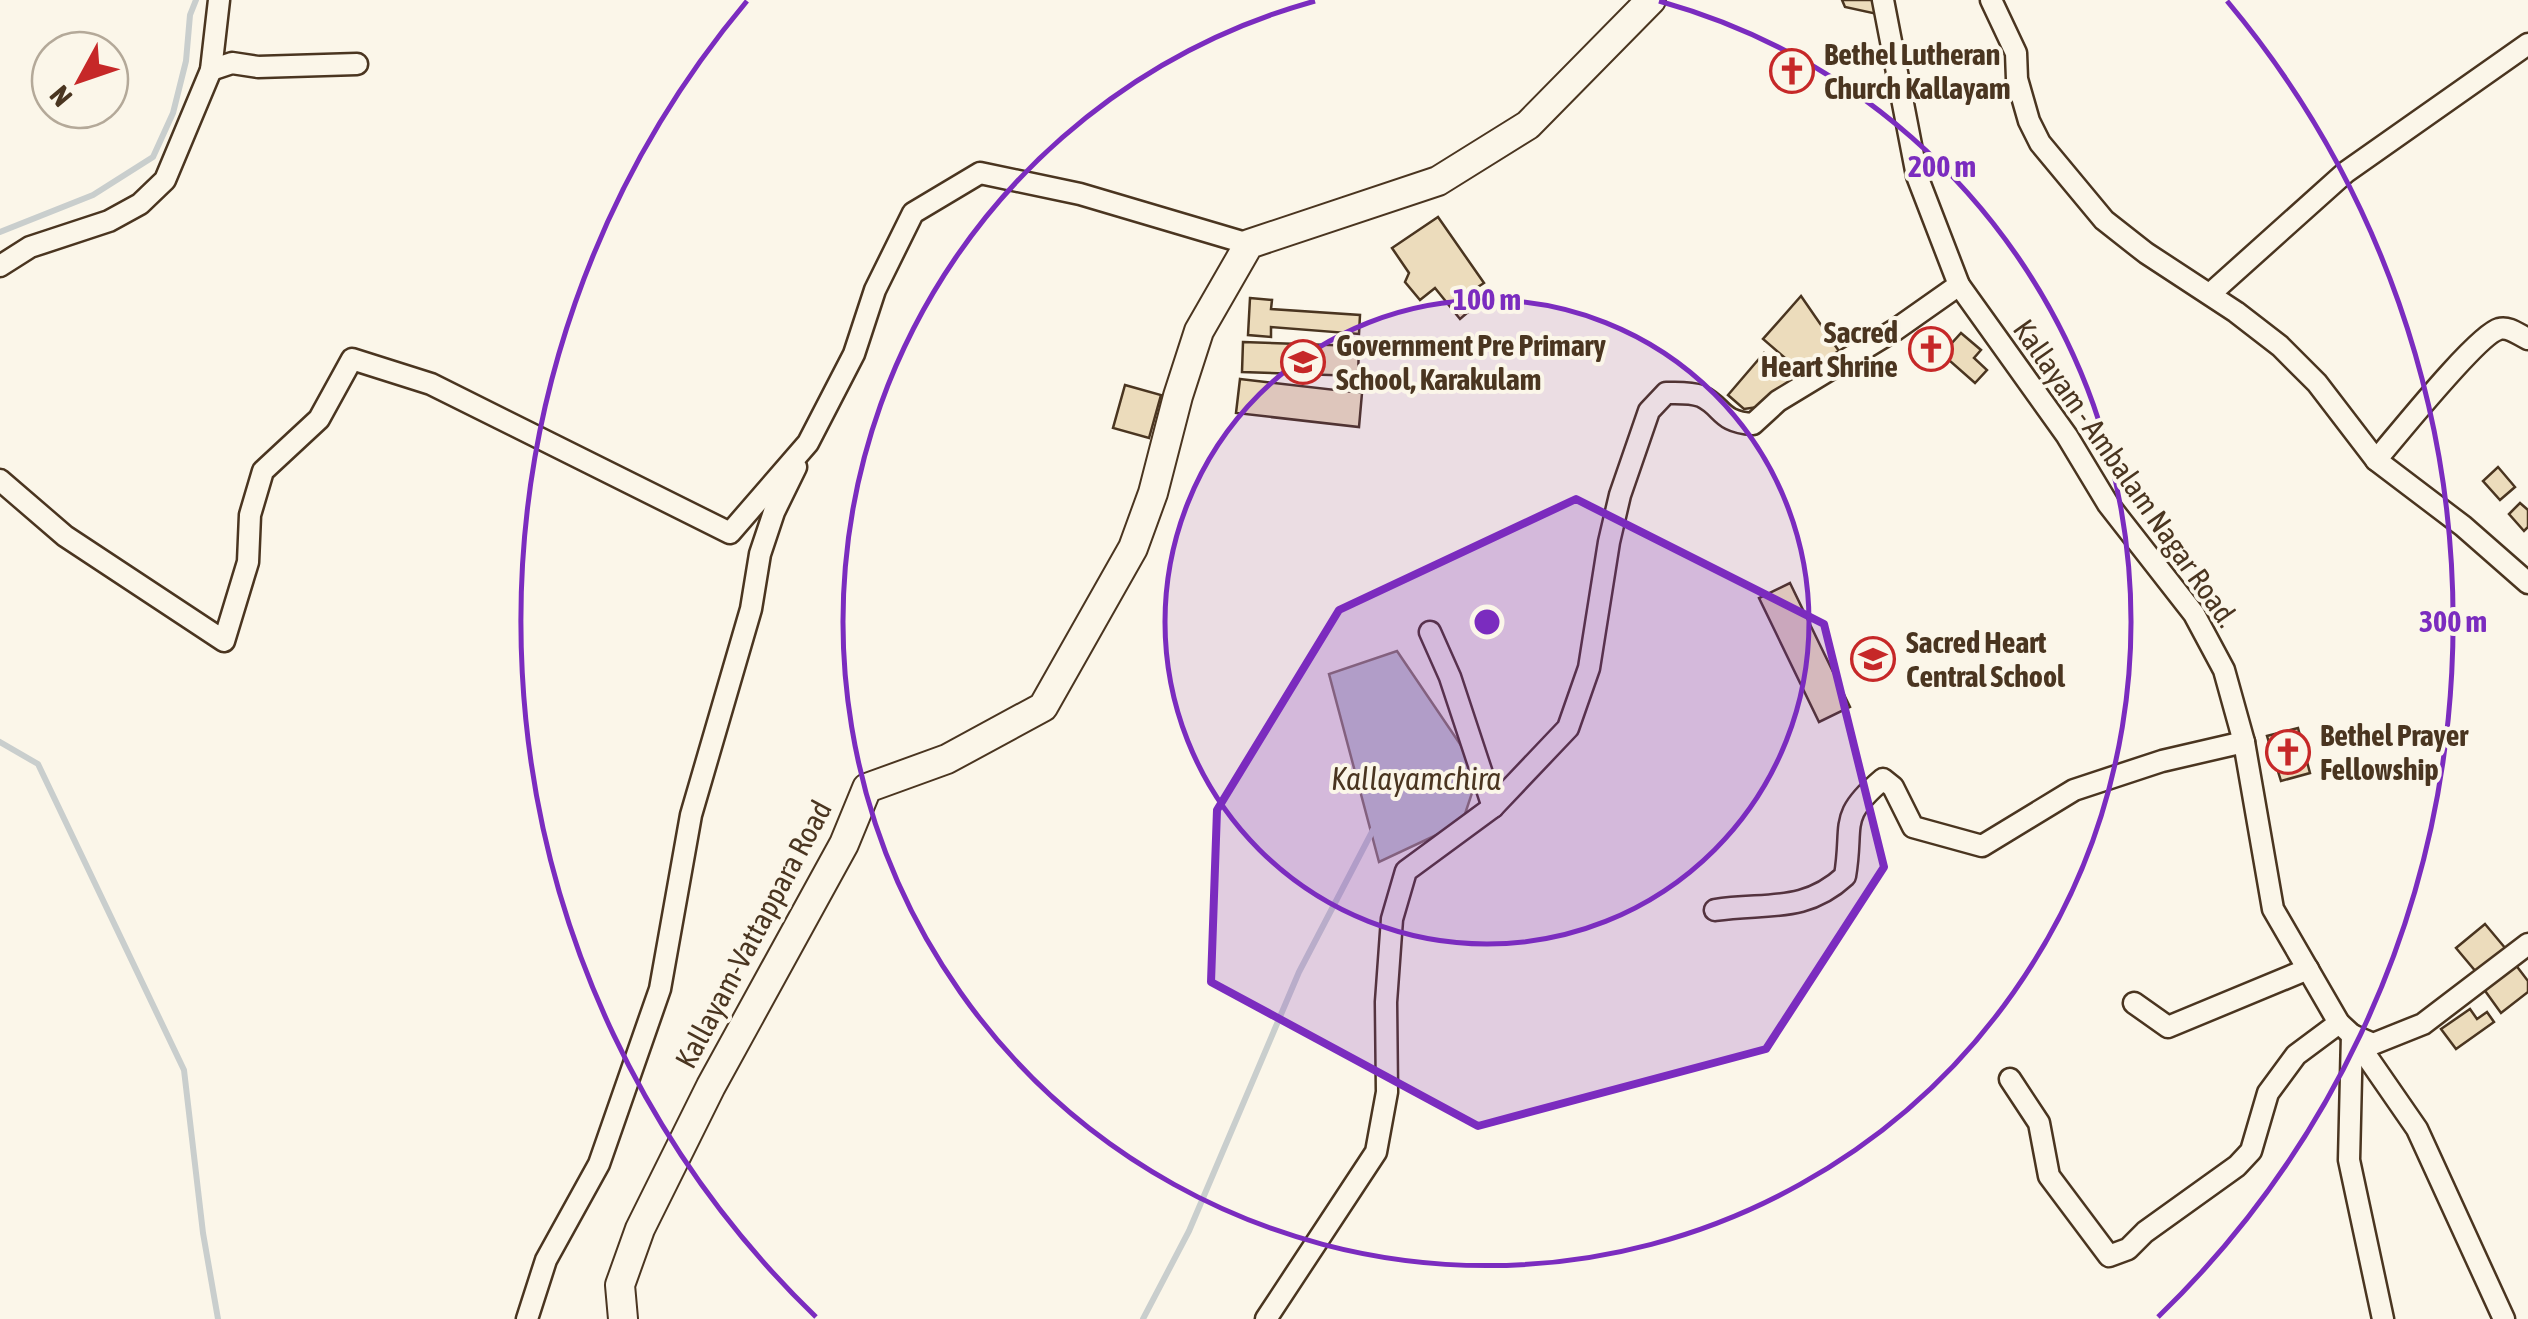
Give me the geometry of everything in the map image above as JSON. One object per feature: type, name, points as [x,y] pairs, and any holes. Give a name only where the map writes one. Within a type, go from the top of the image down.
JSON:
[{"type":"street","points":[[0,266],[30,247],[109,221],[140,204],[165,180],[211,70],[220,0]]},
{"type":"street","points":[[527,1319],[546,1260],[599,1164],[660,988],[691,815],[751,609],[760,554],[774,512],[854,354],[875,290],[914,212],[980,173],[1080,194],[1249,244],[1438,181],[1528,125],[1651,0]]},
{"type":"street","name":"Kallayam - Ambalam Nagar Road.","points":[[1883,0],[1917,176],[1958,285],[2067,436],[2108,504],[2194,614],[2224,670],[2244,742],[2273,909],[2346,1029],[2417,1129],[2504,1319]]},
{"type":"street","points":[[1991,0],[2016,54],[2017,78],[2029,122],[2040,143],[2104,220],[2280,346],[2317,384],[2376,460],[2528,583]]},
{"type":"street","points":[[2210,294],[2346,172],[2528,44]]},
{"type":"street","points":[[211,70],[232,63],[258,67],[357,64]]},
{"type":"street","name":"Kallayam-Vattappara Road","points":[[623,1319],[620,1285],[640,1229],[710,1086],[844,844],[866,788],[947,759],[1042,707],[1133,548],[1153,494],[1199,332],[1249,244]]},
{"type":"street","points":[[1266,1319],[1376,1152],[1387,1092],[1386,1002],[1392,920],[1406,871],[1493,807],[1568,728],[1589,668],[1620,495],[1649,410],[1666,393],[1681,392],[1702,397],[1735,423],[1753,424],[1778,401],[1895,330],[1958,285]]},
{"type":"street","points":[[2376,460],[2487,336],[2507,328],[2528,339]]},
{"type":"street","points":[[0,480],[65,536],[224,641],[248,562],[250,515],[263,470],[319,419],[352,359],[431,384],[730,533],[808,443]]},
{"type":"street","points":[[1430,632],[1456,694],[1493,807]]},
{"type":"street","points":[[1715,910],[1784,907],[1829,891],[1845,876],[1849,816],[1861,798],[1883,780],[1893,787],[1913,827],[1982,846],[2074,790],[2162,761],[2244,742]]},
{"type":"street","points":[[2346,1029],[2373,1044],[2423,1024],[2528,944]]},
{"type":"street","points":[[2134,1003],[2168,1027],[2308,969]]},
{"type":"street","points":[[2010,1078],[2039,1123],[2049,1176],[2109,1256],[2128,1249],[2145,1232],[2237,1166],[2251,1152],[2268,1093],[2296,1055],[2346,1029]]},
{"type":"street","points":[[2346,1029],[2349,1160],[2383,1319]]},
{"type":"highlighted area","points":[[1576,499],[1824,624],[1884,867],[1766,1049],[1478,1126],[1211,982],[1217,810],[1339,610]]},
{"type":"water","name":"Kallayamchira","points":[[1397,651],[1479,772],[1462,823],[1379,862],[1329,674]]},
{"type":"building","points":[[1842,0],[1875,0],[1877,14],[1845,7]]},
{"type":"building","points":[[1438,217],[1484,283],[1461,298],[1474,307],[1460,319],[1435,288],[1420,300],[1405,282],[1409,273],[1392,248]]},
{"type":"building","points":[[1801,296],[1841,354],[1765,406],[1744,409],[1728,395],[1764,353],[1779,366],[1785,358],[1763,339]]},
{"type":"building","points":[[1250,298],[1272,300],[1271,309],[1360,315],[1359,334],[1271,327],[1271,337],[1248,335]]},
{"type":"building","name":"Sacred Heart Shrine","points":[[1935,331],[1948,347],[1926,364],[1914,350]]},
{"type":"building","points":[[1961,333],[1981,350],[1974,358],[1987,370],[1975,383],[1942,354]]},
{"type":"building","points":[[1243,342],[1359,346],[1358,376],[1242,372]]},
{"type":"building","points":[[1240,379],[1362,393],[1359,427],[1236,413]]},
{"type":"building","points":[[1125,385],[1161,395],[1149,438],[1113,428]]},
{"type":"building","points":[[2498,467],[2515,487],[2500,500],[2483,481]]},
{"type":"building","points":[[2520,503],[2528,510],[2528,527],[2524,531],[2509,514]]},
{"type":"building","points":[[1790,583],[1850,707],[1819,722],[1759,598]]},
{"type":"building","name":"Bethel Prayer Fellowship","points":[[2298,728],[2310,773],[2281,781],[2267,736]]},
{"type":"building","points":[[2485,924],[2506,949],[2477,973],[2456,948]]},
{"type":"building","points":[[2515,964],[2528,981],[2528,992],[2501,1013],[2483,988]]},
{"type":"building","points":[[2470,1009],[2477,1019],[2487,1012],[2494,1022],[2456,1049],[2441,1029]]},
{"type":"waterway","points":[[0,232],[93,195],[153,157],[173,113],[196,0]]},
{"type":"waterway","points":[[0,742],[38,764],[184,1070],[203,1233],[218,1319]]},
{"type":"waterway","points":[[1143,1319],[1189,1231],[1299,972],[1373,830]]},
{"type":"place","name":"Bethel Lutheran Church Kallayam","points":[[1792,71]]},
{"type":"place","name":"Sacred Heart Shrine","points":[[1931,349]]},
{"type":"place","name":"Government Pre Primary School, Karakulam","points":[[1303,362]]},
{"type":"place","name":"Sacred Heart Central School","points":[[1873,659]]},
{"type":"place","name":"Bethel Prayer Fellowship","points":[[2288,752]]}]
